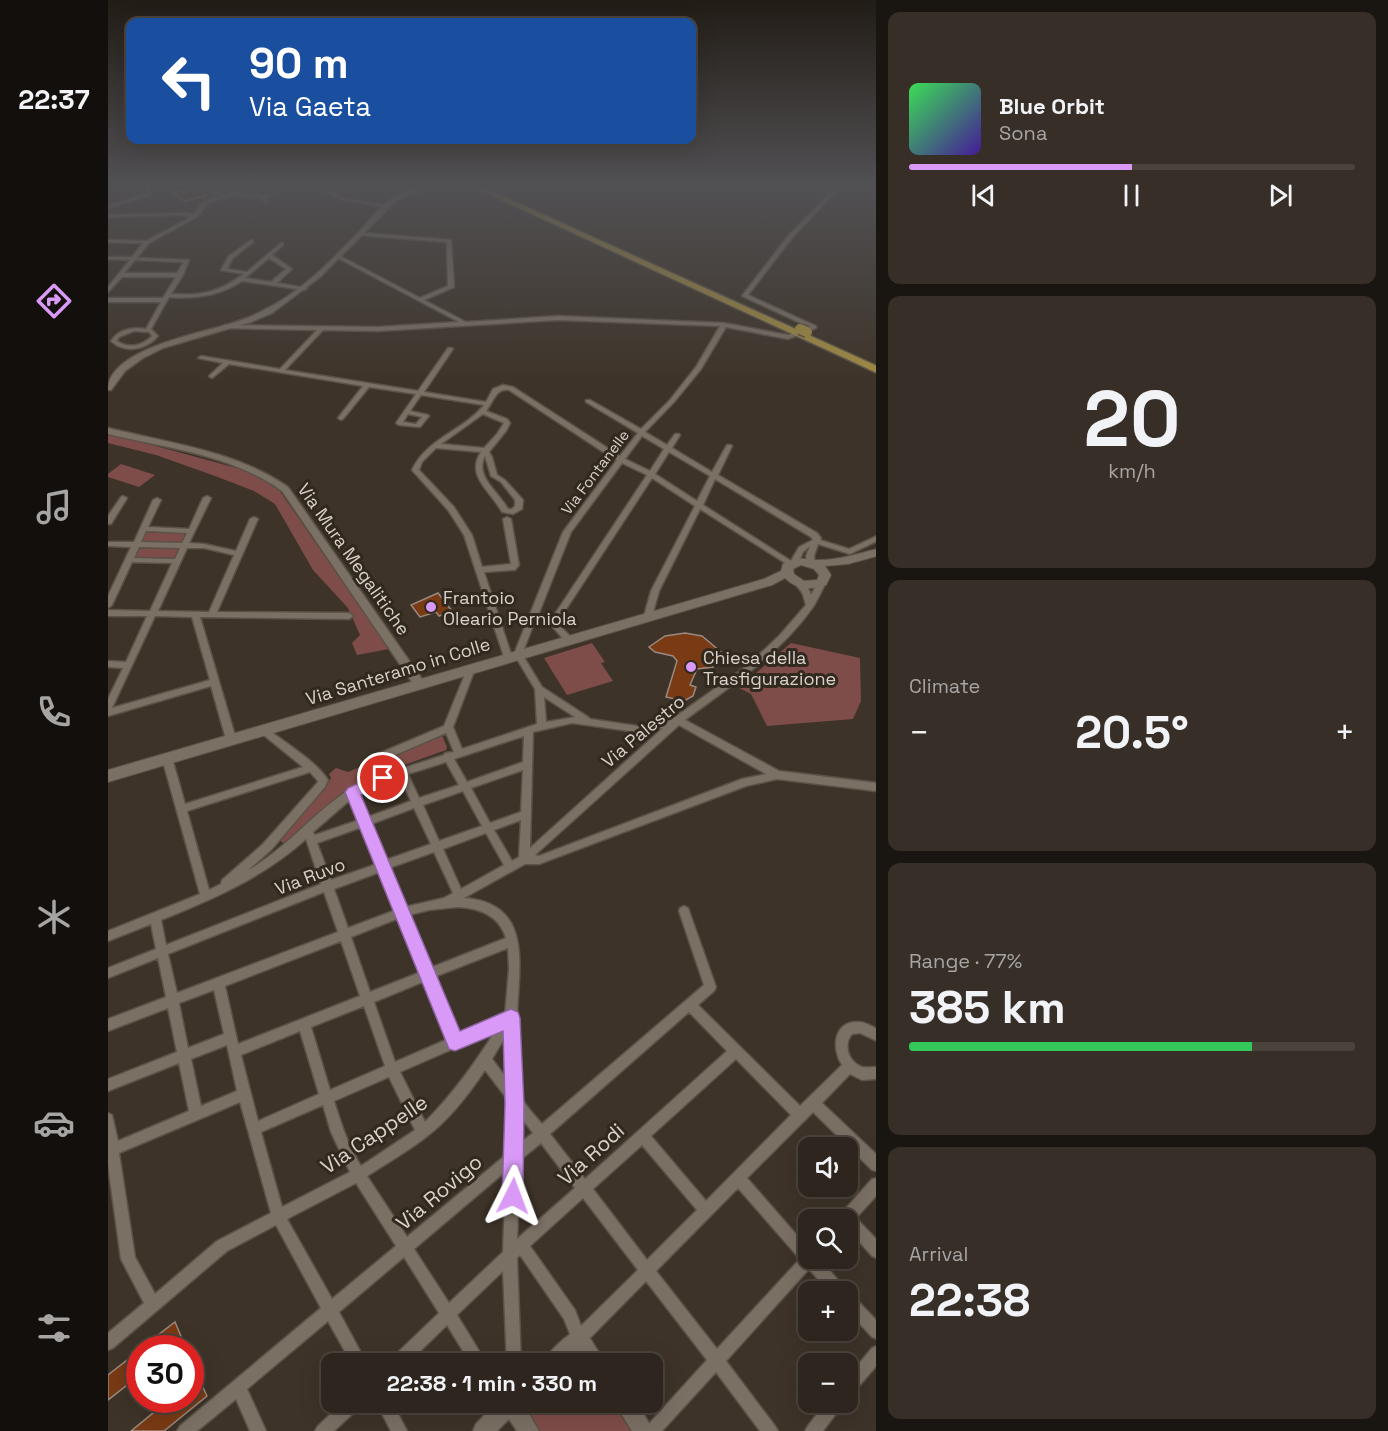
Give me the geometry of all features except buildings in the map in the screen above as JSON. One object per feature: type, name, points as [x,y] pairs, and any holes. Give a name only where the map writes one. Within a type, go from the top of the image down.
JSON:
[{"type":"highway","points":[[625,252],[876,365]]},
{"type":"highway","points":[[801,332],[876,370]]},
{"type":"main road","name":"Via Palestro","points":[[793,573],[813,564],[848,560],[876,552]]},
{"type":"main road","name":"Via Palestro","points":[[823,578],[848,560]]},
{"type":"main road","points":[[793,573],[809,585],[823,578],[813,564]]},
{"type":"main road","name":"Via Santeramo in Colle","points":[[108,776],[793,573]]},
{"type":"street","points":[[108,290],[140,252]]},
{"type":"street","points":[[238,252],[231,257],[224,270],[247,273]]},
{"type":"street","points":[[108,300],[209,295],[225,289],[240,279],[272,252]]},
{"type":"street","points":[[109,386],[124,367],[160,346],[262,314],[304,288],[343,252]]},
{"type":"street","points":[[420,300],[451,287],[449,252]]},
{"type":"street","points":[[225,327],[378,329],[558,318],[724,325],[788,337],[814,327],[745,296],[779,252]]},
{"type":"street","points":[[268,255],[289,269],[272,284]]},
{"type":"street","points":[[338,257],[464,323]]},
{"type":"street","points":[[108,258],[187,261],[148,330]]},
{"type":"street","points":[[121,274],[180,275]]},
{"type":"street","points":[[240,279],[304,288]]},
{"type":"street","name":"Via Fontanelle","points":[[513,655],[532,620],[567,532],[641,433],[686,385],[724,325]]},
{"type":"street","points":[[281,371],[321,329]]},
{"type":"street","points":[[148,330],[154,336],[149,342],[138,346],[125,347],[116,344],[111,339],[127,331],[148,330]]},
{"type":"street","points":[[149,342],[160,346]]},
{"type":"street","points":[[406,412],[450,349]]},
{"type":"street","points":[[201,358],[488,404]]},
{"type":"street","points":[[212,375],[226,363]]},
{"type":"street","points":[[341,418],[367,385]]},
{"type":"street","points":[[587,720],[539,689],[513,655],[462,525],[415,470],[421,458],[482,412],[495,390],[503,387],[512,388],[610,454],[650,474],[698,505],[793,573],[805,588],[810,605]]},
{"type":"street","points":[[588,401],[814,535],[817,538],[810,556],[813,564]]},
{"type":"street","points":[[480,570],[512,568],[515,565],[508,514],[476,467],[478,460],[502,434],[507,423],[482,412]]},
{"type":"street","name":"Via Mura Megalitiche","points":[[108,431],[232,463],[274,479],[285,489],[420,685]]},
{"type":"street","points":[[554,623],[676,435]]},
{"type":"street","points":[[436,446],[486,450]]},
{"type":"street","points":[[648,616],[654,591],[729,446]]},
{"type":"street","points":[[486,450],[494,476],[503,481],[519,500],[519,507],[508,514]]},
{"type":"street","points":[[108,522],[123,498]]},
{"type":"street","points":[[108,708],[207,498]]},
{"type":"street","points":[[108,605],[157,500]]},
{"type":"street","points":[[212,614],[254,519]]},
{"type":"street","points":[[143,530],[192,531]]},
{"type":"street","points":[[793,573],[799,550],[807,544],[816,542],[850,552],[876,538]]},
{"type":"street","points":[[108,544],[204,546],[238,554]]},
{"type":"street","points":[[129,560],[177,561]]},
{"type":"street","name":"Via Palestro","points":[[524,859],[678,720],[701,706],[767,653],[810,605],[823,578]]},
{"type":"street","points":[[108,613],[349,616]]},
{"type":"street","points":[[195,614],[231,740]]},
{"type":"street","points":[[532,620],[554,623],[568,639]]},
{"type":"street","points":[[108,664],[128,665]]},
{"type":"street","points":[[471,669],[448,728],[465,786],[510,867]]},
{"type":"street","points":[[108,713],[214,682]]},
{"type":"street","points":[[539,689],[542,726]]},
{"type":"street","points":[[108,936],[240,880],[309,836],[353,792],[402,771],[542,726],[572,720],[587,720],[632,730],[644,730],[678,720],[777,776]]},
{"type":"street","points":[[376,759],[448,728]]},
{"type":"street","points":[[217,890],[267,848],[322,784],[323,780],[311,768],[263,730]]},
{"type":"street","points":[[524,859],[529,730]]},
{"type":"street","points":[[167,758],[205,896]]},
{"type":"street","points":[[309,836],[365,822],[528,764]]},
{"type":"street","points":[[181,809],[311,768]]},
{"type":"street","points":[[402,771],[436,846],[453,900]]},
{"type":"street","points":[[108,1025],[403,912],[453,900],[524,859],[538,861],[745,782],[777,776],[876,788]]},
{"type":"street","points":[[353,792],[455,1042]]},
{"type":"street","name":"Via Ruvo","points":[[108,972],[327,886],[526,814]]},
{"type":"street","points":[[309,836],[392,1070],[423,1132]]},
{"type":"street","name":"Via Cappelle","points":[[108,1343],[222,1246],[358,1175],[423,1132],[446,1110],[485,1060],[511,1018],[514,963],[512,941],[506,925],[494,912],[479,904],[453,900]]},
{"type":"street","name":"Via Rovigo","points":[[185,1431],[541,1134],[710,987],[684,911]]},
{"type":"street","points":[[155,917],[196,1114]]},
{"type":"street","points":[[234,1052],[512,941]]},
{"type":"street","points":[[218,982],[244,1094],[278,1216],[354,1353]]},
{"type":"street","points":[[690,1005],[801,1116]]},
{"type":"street","points":[[253,1129],[511,1018],[514,1156],[510,1256],[514,1353]]},
{"type":"street","points":[[304,1024],[337,1132],[358,1175],[473,1353]]},
{"type":"street","points":[[876,1035],[860,1027],[846,1030],[841,1036],[840,1050],[849,1066],[864,1073],[876,1073]]},
{"type":"street","points":[[108,1085],[231,1037]]},
{"type":"street","name":"Via Rodi","points":[[407,1353],[521,1245],[736,1051]]},
{"type":"street","points":[[485,1060],[770,1431]]},
{"type":"street","points":[[564,1353],[814,1104],[849,1066]]},
{"type":"street","points":[[112,1150],[244,1094]]},
{"type":"street","points":[[814,1104],[876,1164]]},
{"type":"street","points":[[108,1119],[112,1150],[112,1179],[128,1259],[153,1305]]},
{"type":"street","points":[[643,1136],[706,1211]]},
{"type":"street","points":[[739,1179],[798,1246]]},
{"type":"street","points":[[855,1209],[876,1184]]},
{"type":"street","points":[[858,1232],[876,1251]]},
{"type":"street","points":[[521,1245],[570,1315],[579,1339],[589,1353]]},
{"type":"street","points":[[652,1431],[799,1269]]},
{"type":"street","points":[[819,1269],[829,1281]]},
{"type":"street","points":[[858,1312],[876,1332]]},
{"type":"street","points":[[858,1376],[876,1353]]},
{"type":"street","points":[[238,1387],[258,1431]]},
{"type":"street","points":[[323,1431],[343,1413]]},
{"type":"street","points":[[389,1413],[399,1431]]},
{"type":"street","points":[[483,1431],[501,1413]]},
{"type":"street","points":[[516,1413],[529,1431]]},
{"type":"street","points":[[632,1413],[644,1431]]},
{"type":"street","points":[[813,1431],[827,1413]]},
{"type":"shaded area","points":[[108,433],[244,470],[279,490],[389,649],[357,655],[352,643],[360,635],[348,608],[313,570],[275,504],[254,491],[215,476],[156,455],[108,443]]},
{"type":"shaded area","points":[[121,464],[155,475],[139,487],[108,477],[108,474]]},
{"type":"shaded area","points":[[146,532],[187,533],[182,543],[141,542]]},
{"type":"shaded area","points":[[138,548],[179,549],[175,558],[134,557]]},
{"type":"shaded area","points":[[592,643],[605,662],[601,663],[613,681],[567,695],[544,658]]},
{"type":"shaded area","points":[[791,643],[860,658],[861,701],[853,719],[767,726],[751,694],[739,688]]},
{"type":"shaded area","points":[[441,733],[447,747],[446,750],[393,769],[349,789],[284,844],[279,839],[326,786],[331,778],[329,774],[336,768],[348,772]]},
{"type":"shaded area","points":[[527,1413],[619,1413],[632,1431],[539,1431]]},
{"type":"place","name":"Frantoio Oleario Perniola","points":[[431,607]]},
{"type":"place","name":"Chiesa della Trasfigurazione","points":[[691,667]]},
{"type":"route","points":[[383,778],[353,792],[455,1042],[511,1018],[514,1104],[513,1196]]}]
